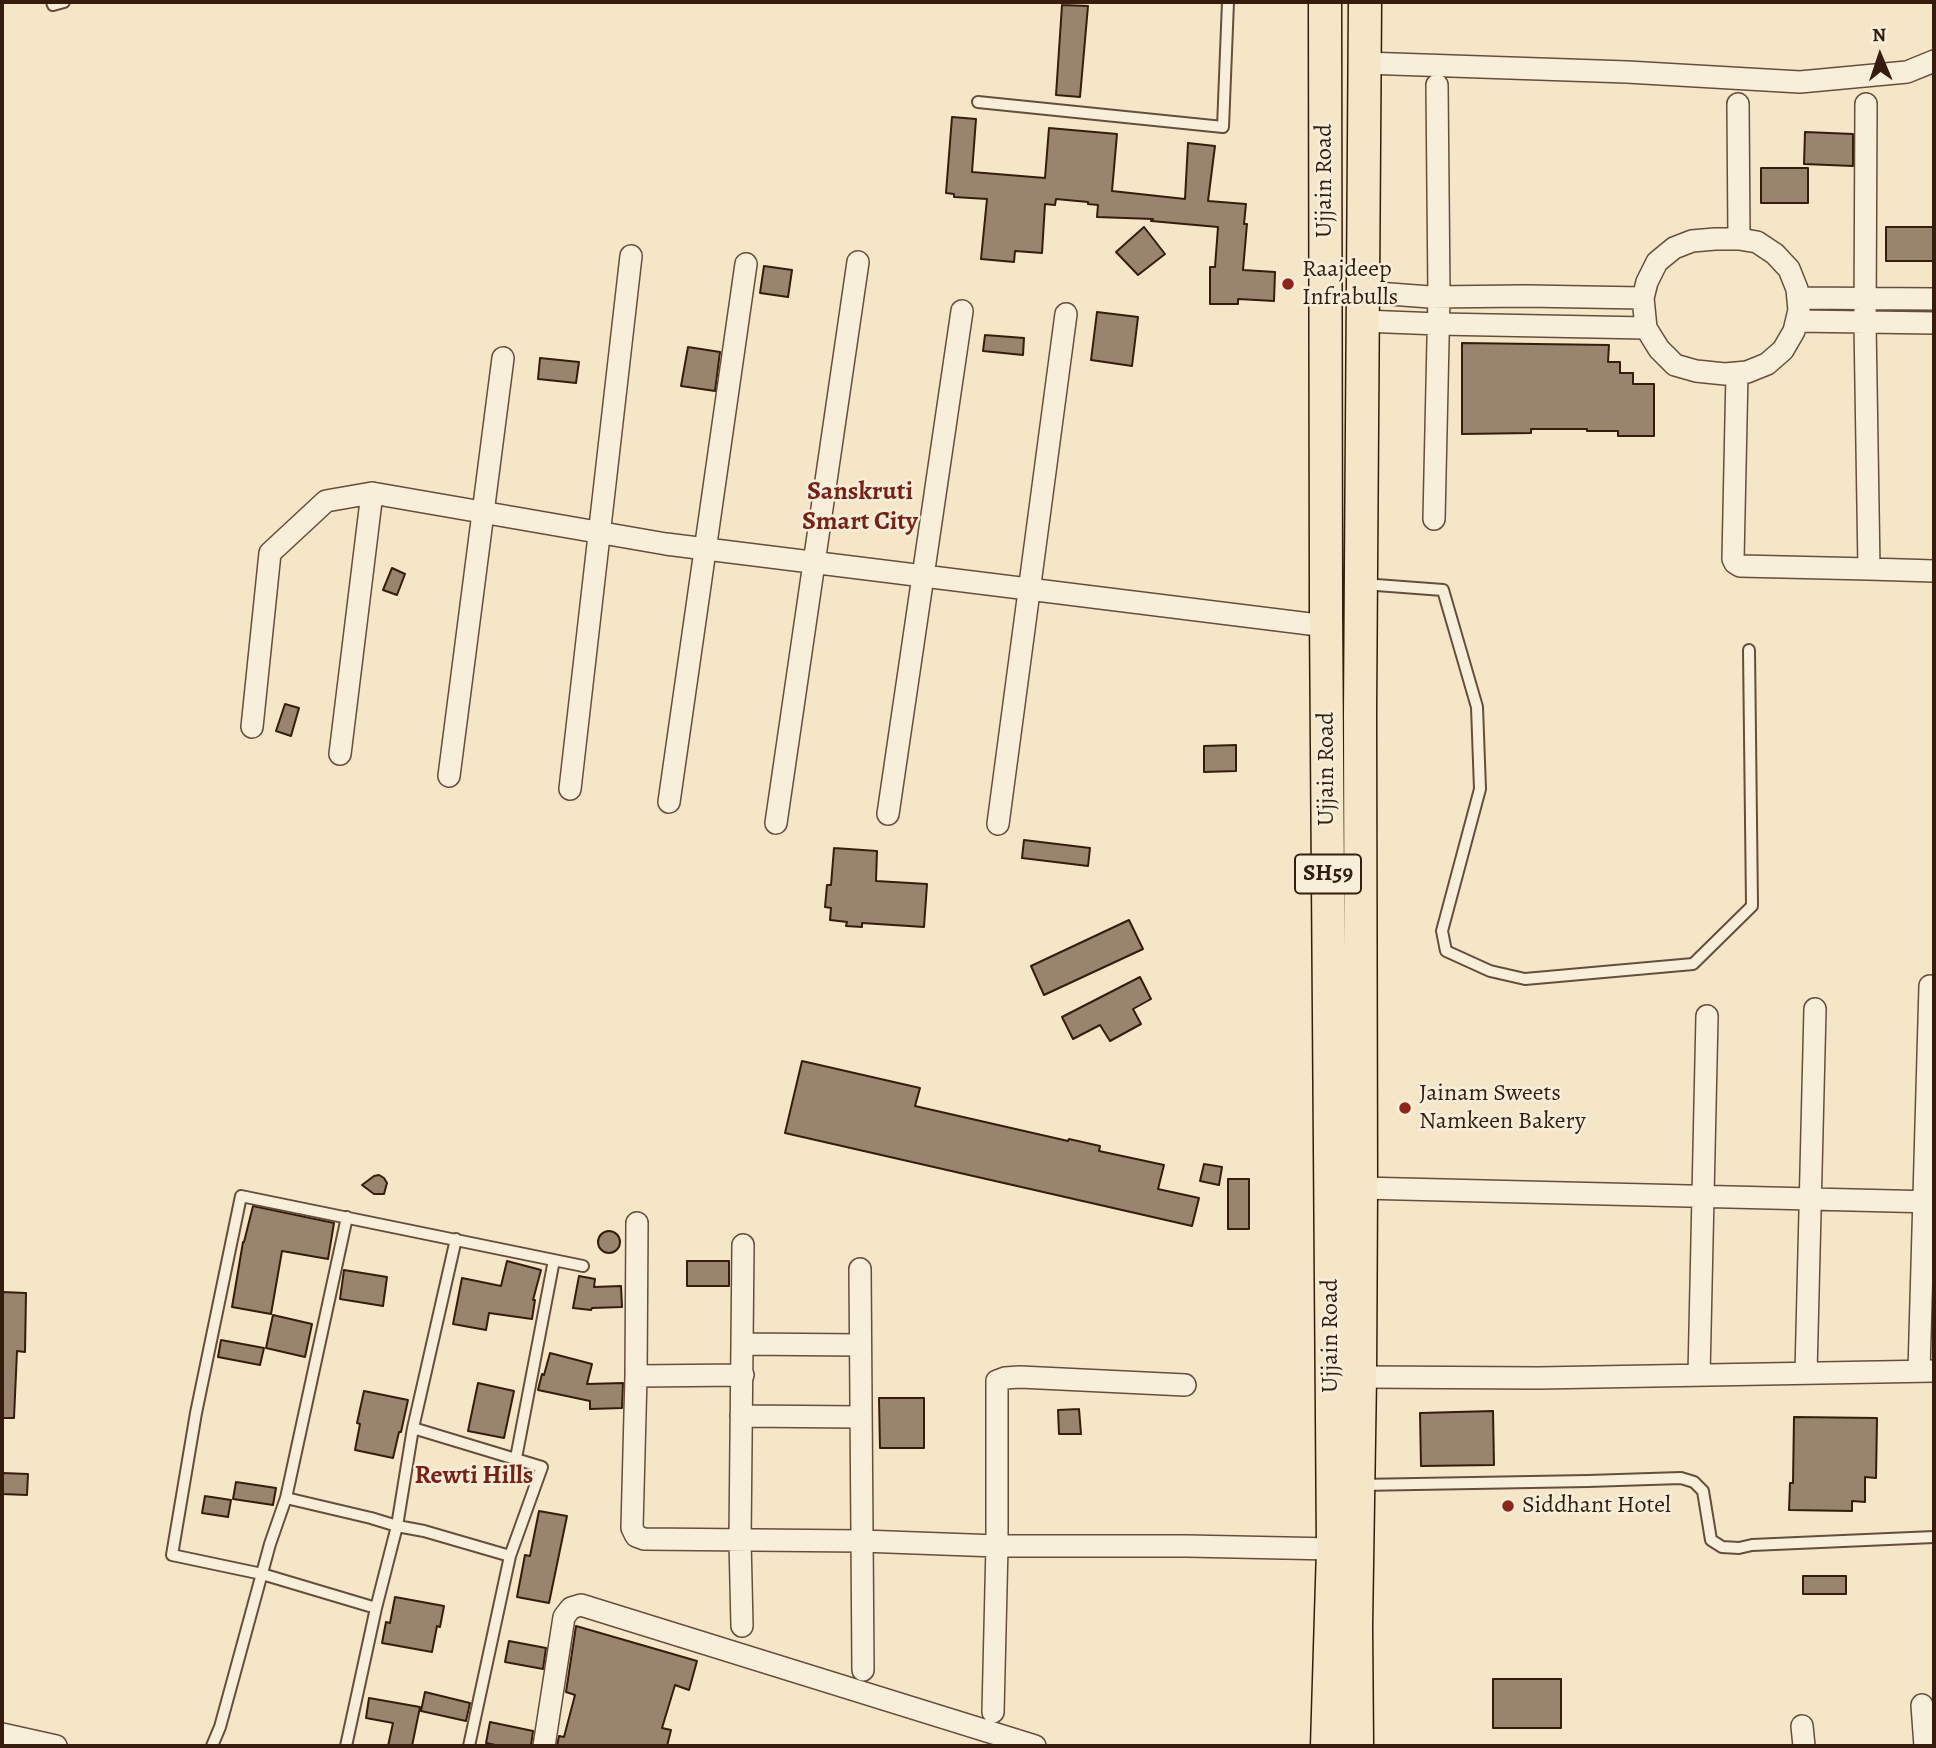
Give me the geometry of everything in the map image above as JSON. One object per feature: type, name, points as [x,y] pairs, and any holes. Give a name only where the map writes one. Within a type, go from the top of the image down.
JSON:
[{"type":"main road","name":"Ujjain Road","points":[[1325,2],[1326,626],[1333,1549],[1327,1746]]},
{"type":"main road","name":"Ujjain Road","points":[[1357,1746],[1365,2]]},
{"type":"main road","points":[[1324,103],[1364,105]]},
{"type":"street","points":[[1364,62],[1800,82],[1907,72],[1934,61]]},
{"type":"street","points":[[1434,519],[1439,324],[1437,85]]},
{"type":"street","points":[[1738,104],[1739,239]]},
{"type":"street","points":[[1866,104],[1869,569]]},
{"type":"street","points":[[1739,239],[1757,243],[1775,254],[1789,269],[1797,289],[1799,310],[1794,331],[1783,350],[1767,364],[1737,373],[1696,371],[1675,365],[1659,349],[1646,328],[1643,298],[1657,262],[1674,248],[1692,241],[1739,239]]},
{"type":"street","points":[[570,789],[631,256]]},
{"type":"street","points":[[776,823],[858,262]]},
{"type":"street","points":[[669,802],[746,264]]},
{"type":"street","points":[[1363,307],[1439,296],[1643,298]]},
{"type":"street","points":[[1526,296],[1526,325]]},
{"type":"street","points":[[1798,298],[1934,299]]},
{"type":"street","points":[[1363,307],[1439,324],[1646,328]]},
{"type":"street","points":[[888,814],[962,312]]},
{"type":"street","points":[[998,824],[1066,314]]},
{"type":"street","points":[[1797,321],[1934,324]]},
{"type":"street","points":[[449,776],[503,358]]},
{"type":"street","points":[[1737,373],[1735,563],[1740,566],[1934,571]]},
{"type":"street","points":[[252,727],[270,553],[326,501],[372,493],[705,549],[1326,626]]},
{"type":"street","points":[[340,754],[372,493]]},
{"type":"street","points":[[1360,1377],[1539,1378],[1927,1371],[1930,986]]},
{"type":"street","points":[[1806,1373],[1815,1009]]},
{"type":"street","points":[[1699,1375],[1707,1016]]},
{"type":"street","points":[[1361,1188],[1929,1202]]},
{"type":"street","points":[[636,1223],[632,1528],[636,1536],[644,1539],[862,1541],[997,1546],[1333,1549]]},
{"type":"street","points":[[742,1626],[740,1540],[743,1245]]},
{"type":"street","points":[[860,1269],[863,1670]]},
{"type":"street","points":[[743,1344],[860,1345]]},
{"type":"street","points":[[636,1376],[743,1375]]},
{"type":"street","points":[[993,1712],[997,1381],[1020,1377],[1185,1385]]},
{"type":"street","points":[[741,1416],[860,1417]]},
{"type":"street","points":[[544,1746],[564,1617],[571,1608],[582,1605],[1035,1746]]},
{"type":"street","points":[[1922,1705],[1925,1746]]},
{"type":"street","points":[[2,1734],[56,1746]]},
{"type":"lane","points":[[52,2],[53,5],[65,2]]},
{"type":"lane","points":[[978,102],[1223,127],[1228,2]]},
{"type":"lane","points":[[1361,584],[1443,590],[1477,707],[1480,789],[1442,931],[1446,951],[1490,971],[1525,979],[1693,964],[1752,906],[1749,650]]},
{"type":"lane","points":[[376,1608],[262,1574],[172,1555],[196,1413],[241,1196],[583,1266]]},
{"type":"lane","points":[[212,1746],[220,1727],[286,1498],[347,1217]]},
{"type":"lane","points":[[345,1746],[397,1526],[413,1428],[456,1239]]},
{"type":"lane","points":[[516,1458],[554,1260]]},
{"type":"lane","points":[[413,1428],[542,1467],[510,1556],[469,1746]]},
{"type":"lane","points":[[1358,1485],[1681,1478],[1694,1482],[1703,1491],[1711,1540],[1722,1547],[1934,1537]]},
{"type":"lane","points":[[286,1498],[424,1531],[510,1556]]},
{"type":"building","points":[[1062,5],[1088,6],[1080,97],[1056,95]]},
{"type":"building","points":[[952,117],[976,119],[972,172],[1045,178],[1049,128],[1117,134],[1112,191],[1185,199],[1188,143],[1215,146],[1208,201],[1246,204],[1243,270],[1275,272],[1274,301],[1238,299],[1238,304],[1210,304],[1210,267],[1215,267],[1218,227],[1151,221],[1153,219],[1097,217],[1098,205],[1088,202],[1056,199],[1055,205],[1045,204],[1042,253],[1015,251],[1014,262],[981,259],[987,199],[954,197],[954,194],[946,193]]},
{"type":"building","points":[[1805,132],[1853,134],[1853,166],[1804,164]]},
{"type":"building","points":[[1761,168],[1808,168],[1808,203],[1761,203]]},
{"type":"building","points":[[1144,227],[1165,254],[1138,275],[1116,252]]},
{"type":"building","points":[[1886,227],[1934,227],[1934,261],[1886,261]]},
{"type":"building","points":[[764,266],[792,270],[788,297],[760,293]]},
{"type":"building","points":[[1097,312],[1138,317],[1132,366],[1091,360]]},
{"type":"building","points":[[985,335],[1024,338],[1023,355],[983,351]]},
{"type":"building","points":[[1462,343],[1609,345],[1608,362],[1620,362],[1620,373],[1633,373],[1633,384],[1654,384],[1654,436],[1618,436],[1618,431],[1587,429],[1531,429],[1531,433],[1462,434]]},
{"type":"building","points":[[688,347],[720,352],[715,391],[681,386]]},
{"type":"building","points":[[540,358],[579,362],[576,383],[538,379]]},
{"type":"building","points":[[392,568],[405,574],[397,595],[383,590]]},
{"type":"building","points":[[285,704],[299,708],[291,736],[276,731]]},
{"type":"building","points":[[1236,745],[1236,771],[1204,772],[1204,746]]},
{"type":"building","points":[[1024,840],[1090,848],[1088,866],[1022,858]]},
{"type":"building","points":[[834,848],[877,851],[876,881],[927,884],[924,927],[862,923],[862,927],[846,926],[847,922],[830,920],[831,908],[825,907],[827,885],[831,885]]},
{"type":"building","points":[[1129,920],[1143,949],[1044,995],[1031,966]]},
{"type":"building","points":[[1140,977],[1151,999],[1133,1009],[1141,1024],[1110,1041],[1100,1025],[1073,1039],[1062,1017]]},
{"type":"building","points":[[802,1061],[920,1088],[915,1106],[1100,1146],[1099,1151],[1164,1165],[1158,1189],[1199,1198],[1192,1226],[785,1133]]},
{"type":"building","points":[[1204,1164],[1222,1167],[1219,1185],[1200,1181]]},
{"type":"building","points":[[379,1175],[387,1183],[384,1194],[374,1194],[362,1185],[374,1176]]},
{"type":"building","points":[[1228,1179],[1249,1179],[1249,1229],[1228,1229]]},
{"type":"building","points":[[253,1206],[334,1223],[328,1259],[282,1251],[271,1314],[232,1307],[243,1242]]},
{"type":"building","points":[[609,1231],[617,1234],[620,1242],[617,1250],[609,1253],[601,1250],[598,1242],[601,1234]]},
{"type":"building","points":[[507,1261],[541,1270],[533,1300],[532,1319],[489,1313],[486,1330],[453,1324],[462,1278],[501,1286]]},
{"type":"building","points":[[687,1261],[729,1261],[729,1286],[687,1286]]},
{"type":"building","points":[[344,1270],[387,1277],[383,1306],[340,1299]]},
{"type":"building","points":[[579,1276],[595,1279],[594,1287],[621,1286],[622,1307],[591,1310],[573,1308]]},
{"type":"building","points":[[2,1292],[26,1293],[25,1352],[17,1351],[14,1418],[2,1418]]},
{"type":"building","points":[[273,1315],[312,1324],[305,1357],[266,1348]]},
{"type":"building","points":[[221,1340],[264,1348],[260,1365],[218,1357]]},
{"type":"building","points":[[550,1353],[592,1364],[587,1384],[623,1383],[622,1408],[590,1409],[590,1401],[538,1390]]},
{"type":"building","points":[[478,1383],[514,1391],[504,1438],[468,1431]]},
{"type":"building","points":[[364,1391],[408,1400],[393,1458],[355,1450]]},
{"type":"building","points":[[879,1398],[924,1398],[924,1448],[880,1448]]},
{"type":"building","points":[[1079,1409],[1081,1434],[1059,1434],[1058,1410]]},
{"type":"building","points":[[1493,1411],[1494,1465],[1421,1466],[1420,1413]]},
{"type":"building","points":[[1794,1417],[1877,1418],[1876,1478],[1865,1477],[1865,1502],[1852,1501],[1852,1511],[1789,1510],[1790,1483],[1793,1483]]},
{"type":"building","points":[[2,1473],[28,1474],[27,1495],[2,1494]]},
{"type":"building","points":[[236,1482],[276,1488],[273,1505],[233,1499]]},
{"type":"building","points":[[205,1496],[231,1500],[228,1517],[202,1513]]},
{"type":"building","points":[[539,1511],[567,1516],[549,1603],[517,1597],[525,1555],[530,1556]]},
{"type":"building","points":[[1803,1576],[1846,1576],[1846,1594],[1803,1594]]},
{"type":"building","points":[[395,1597],[444,1606],[432,1652],[382,1643],[386,1622],[390,1623]]},
{"type":"building","points":[[576,1626],[697,1661],[689,1690],[675,1685],[662,1728],[671,1730],[667,1746],[557,1746],[559,1736],[564,1737],[575,1695],[566,1692]]},
{"type":"building","points":[[509,1641],[546,1648],[543,1669],[505,1662]]},
{"type":"building","points":[[1493,1679],[1561,1679],[1561,1728],[1493,1728]]},
{"type":"building","points":[[425,1692],[470,1703],[466,1721],[421,1711]]},
{"type":"building","points":[[369,1698],[420,1707],[412,1746],[388,1746],[393,1723],[366,1718]]},
{"type":"building","points":[[490,1722],[533,1731],[531,1746],[486,1743]]},
{"type":"place","name":"Raajdeep Infrabulls","points":[[1288,284]]},
{"type":"place","name":"Jainam Sweets Namkeen Bakery","points":[[1405,1108]]},
{"type":"place","name":"Siddhant Hotel","points":[[1508,1506]]},
{"type":"district","name":"Sanskruti Smart City","points":[[860,508]]},
{"type":"district","name":"Rewti Hills","points":[[474,1477]]}]
